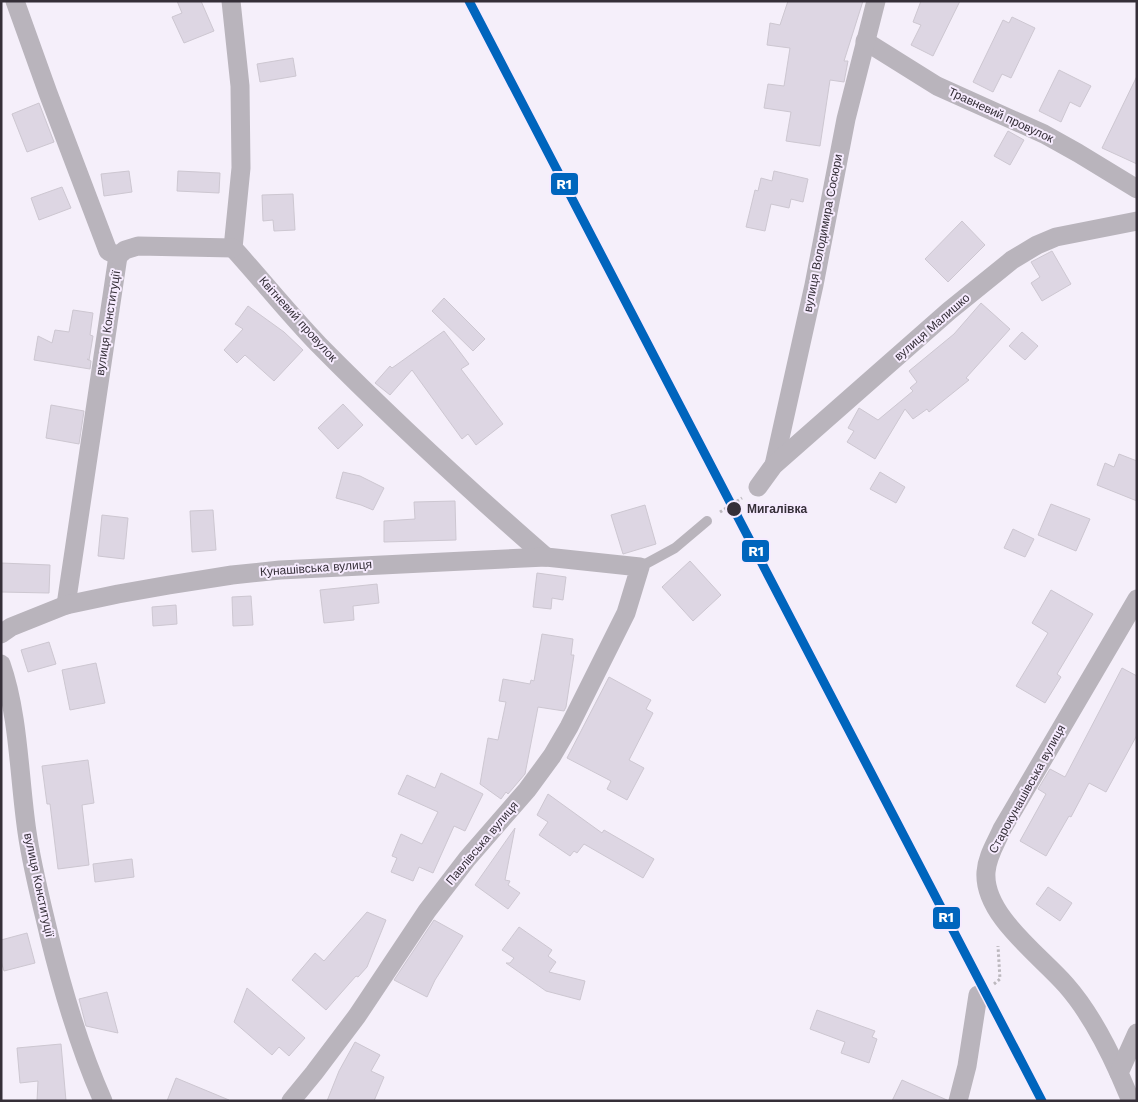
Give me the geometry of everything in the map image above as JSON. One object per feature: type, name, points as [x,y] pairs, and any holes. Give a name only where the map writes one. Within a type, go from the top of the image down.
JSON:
[{"type":"street","name":"вулиця Конституції","points":[[16,1],[108,251],[118,256],[66,605]]},
{"type":"street","points":[[118,256],[125,250],[138,246],[234,248],[241,168],[240,86],[231,1]]},
{"type":"street","name":"вулиця Володимира Сосюри","points":[[774,465],[814,285],[846,119],[876,1]]},
{"type":"street","name":"Травневий провулок","points":[[865,40],[936,86],[1044,134],[1137,189]]},
{"type":"street","name":"вулиця Малишко","points":[[758,487],[774,465],[949,311],[1012,260],[1037,245],[1056,237],[1137,221]]},
{"type":"street","name":"Квітневий провулок","points":[[234,248],[318,343],[389,414],[477,497],[546,557]]},
{"type":"street","name":"Кунашівська вулиця","points":[[1,634],[11,627],[66,605],[118,594],[232,575],[280,570],[546,557],[640,567]]},
{"type":"street","name":"Павлівська вулиця","points":[[291,1101],[357,1016],[427,911],[467,859],[527,790],[552,756],[569,727],[622,621],[640,567]]},
{"type":"street","name":"Старокунашівська вулиця","points":[[1131,1101],[1120,1073],[1088,1014],[1066,985],[1019,938],[1003,919],[990,894],[986,873],[989,858],[1002,829],[1137,600]]},
{"type":"street","name":"вулиця Конституції","points":[[1,664],[12,714],[27,832],[39,896],[70,1017],[103,1101]]},
{"type":"street","points":[[958,1101],[967,1066],[978,995]]},
{"type":"street","points":[[1120,1073],[1137,1034]]},
{"type":"lane","points":[[640,567],[675,548],[707,521]]},
{"type":"path","points":[[707,521],[758,487]]},
{"type":"path","points":[[978,995],[1000,979],[998,944]]},
{"type":"building","points":[[177,1],[201,1],[214,31],[184,43],[172,17],[182,13]]},
{"type":"building","points":[[788,1],[863,1],[844,61],[848,61],[844,82],[830,80],[820,146],[786,141],[791,112],[764,108],[768,84],[784,86],[790,48],[767,45],[770,23],[780,25]]},
{"type":"building","points":[[921,1],[960,1],[933,56],[911,45],[921,25],[913,22]]},
{"type":"building","points":[[1012,17],[1035,28],[1011,78],[1002,74],[993,92],[973,82],[1003,20],[1009,23]]},
{"type":"building","points":[[293,58],[296,76],[260,82],[257,64]]},
{"type":"building","points":[[1059,70],[1091,86],[1080,107],[1070,102],[1061,122],[1039,111]]},
{"type":"building","points":[[1137,76],[1137,164],[1102,148]]},
{"type":"building","points":[[39,103],[54,142],[27,152],[12,114]]},
{"type":"building","points":[[1008,131],[1024,140],[1010,165],[994,156]]},
{"type":"building","points":[[129,171],[132,192],[104,196],[101,174]]},
{"type":"building","points":[[178,171],[220,173],[219,193],[177,191]]},
{"type":"building","points":[[774,171],[808,179],[803,202],[791,199],[789,208],[771,204],[765,231],[746,227],[755,190],[758,191],[761,178],[772,181]]},
{"type":"building","points":[[62,187],[71,208],[39,220],[31,198]]},
{"type":"building","points":[[293,194],[295,230],[274,231],[273,220],[263,221],[262,195]]},
{"type":"building","points":[[962,221],[985,245],[948,282],[925,259]]},
{"type":"building","points":[[1052,251],[1071,284],[1042,301],[1031,283],[1040,277],[1031,262]]},
{"type":"building","points":[[444,298],[485,339],[473,351],[432,311]]},
{"type":"building","points":[[981,303],[1010,329],[966,378],[969,380],[929,412],[927,409],[913,419],[905,409],[875,459],[847,442],[854,431],[848,428],[859,408],[878,420],[913,391],[910,388],[917,382],[909,371],[954,334]]},
{"type":"building","points":[[248,306],[284,332],[303,350],[274,381],[245,355],[237,363],[224,350],[243,329],[235,324]]},
{"type":"building","points":[[73,310],[93,313],[90,335],[93,336],[89,360],[91,361],[90,369],[34,360],[38,336],[52,343],[55,330],[69,332]]},
{"type":"building","points":[[444,331],[469,364],[461,369],[503,424],[476,445],[468,434],[462,439],[412,370],[390,395],[375,383],[390,366],[392,368]]},
{"type":"building","points":[[1022,332],[1038,346],[1025,360],[1009,346]]},
{"type":"building","points":[[343,404],[363,425],[338,449],[318,428]]},
{"type":"building","points":[[51,405],[84,411],[79,444],[46,438]]},
{"type":"building","points":[[1119,454],[1137,461],[1137,501],[1097,485],[1105,463],[1114,467]]},
{"type":"building","points":[[343,472],[360,476],[384,488],[373,510],[336,498]]},
{"type":"building","points":[[880,472],[905,487],[896,503],[870,489]]},
{"type":"building","points":[[455,501],[456,540],[384,542],[384,521],[415,519],[414,502]]},
{"type":"building","points":[[1051,504],[1090,519],[1076,551],[1038,535]]},
{"type":"building","points":[[645,505],[656,544],[623,554],[611,515]]},
{"type":"building","points":[[213,510],[216,550],[192,552],[190,511]]},
{"type":"building","points":[[102,515],[128,518],[124,559],[98,556]]},
{"type":"building","points":[[1013,529],[1034,539],[1025,557],[1004,548]]},
{"type":"building","points":[[690,561],[721,595],[693,621],[662,587]]},
{"type":"building","points":[[1,563],[50,565],[49,593],[1,592]]},
{"type":"building","points":[[537,573],[566,577],[563,600],[552,598],[551,609],[533,607]]},
{"type":"building","points":[[377,584],[379,603],[353,606],[354,620],[324,623],[320,590]]},
{"type":"building","points":[[1051,590],[1093,614],[1057,674],[1061,677],[1045,703],[1016,686],[1048,633],[1032,623]]},
{"type":"building","points":[[251,596],[253,625],[233,626],[232,597]]},
{"type":"building","points":[[176,605],[177,624],[153,626],[152,607]]},
{"type":"building","points":[[542,634],[573,639],[571,655],[574,655],[566,707],[564,711],[538,707],[525,774],[508,794],[506,792],[501,799],[480,784],[488,738],[498,740],[506,702],[499,701],[503,679],[530,684],[531,680],[534,681]]},
{"type":"building","points":[[49,642],[56,664],[28,672],[21,650]]},
{"type":"building","points":[[96,663],[105,703],[70,710],[62,670]]},
{"type":"building","points":[[1122,668],[1137,676],[1137,735],[1106,792],[1089,783],[1071,817],[1069,816],[1046,856],[1020,841],[1046,794],[1038,789],[1050,769],[1065,777]]},
{"type":"building","points":[[609,677],[651,700],[646,709],[653,713],[629,760],[644,768],[627,800],[607,789],[611,781],[567,758]]},
{"type":"building","points":[[88,760],[94,803],[82,805],[89,865],[58,869],[50,804],[47,804],[42,766]]},
{"type":"building","points":[[441,773],[483,794],[465,831],[454,826],[433,873],[419,867],[413,881],[391,872],[397,858],[392,856],[401,834],[422,844],[438,812],[398,794],[407,775],[435,788]]},
{"type":"building","points":[[548,794],[602,833],[604,830],[654,859],[643,878],[584,844],[577,853],[574,851],[570,856],[539,835],[548,822],[537,815]]},
{"type":"building","points":[[515,828],[505,880],[510,881],[508,885],[520,893],[508,909],[475,885]]},
{"type":"building","points":[[132,859],[134,877],[95,882],[93,864]]},
{"type":"building","points":[[1048,887],[1072,903],[1060,921],[1036,904]]},
{"type":"building","points":[[367,912],[386,920],[367,967],[358,977],[356,976],[326,1010],[292,980],[315,953],[324,961]]},
{"type":"building","points":[[434,920],[463,936],[435,980],[427,997],[394,980]]},
{"type":"building","points":[[519,927],[552,950],[548,956],[556,962],[549,972],[585,981],[580,1000],[546,991],[506,963],[510,963],[514,958],[502,950]]},
{"type":"building","points":[[27,933],[35,963],[4,971],[1,961],[1,940]]},
{"type":"building","points":[[247,988],[305,1038],[289,1056],[279,1047],[272,1055],[234,1022]]},
{"type":"building","points":[[107,992],[118,1033],[86,1026],[79,999]]},
{"type":"building","points":[[817,1010],[875,1031],[872,1037],[877,1039],[869,1063],[841,1053],[845,1042],[810,1029]]},
{"type":"building","points":[[355,1042],[380,1055],[371,1071],[384,1077],[374,1101],[327,1101],[339,1071]]},
{"type":"building","points":[[61,1044],[66,1101],[37,1101],[38,1081],[20,1083],[17,1048]]},
{"type":"building","points":[[176,1078],[229,1100],[229,1101],[167,1101]]},
{"type":"building","points":[[902,1080],[947,1100],[947,1101],[892,1101]]},
{"type":"transit line","name":"R1","points":[[469,1],[1042,1101]]},
{"type":"place","name":"Мигалівка","points":[[734,509]]}]
